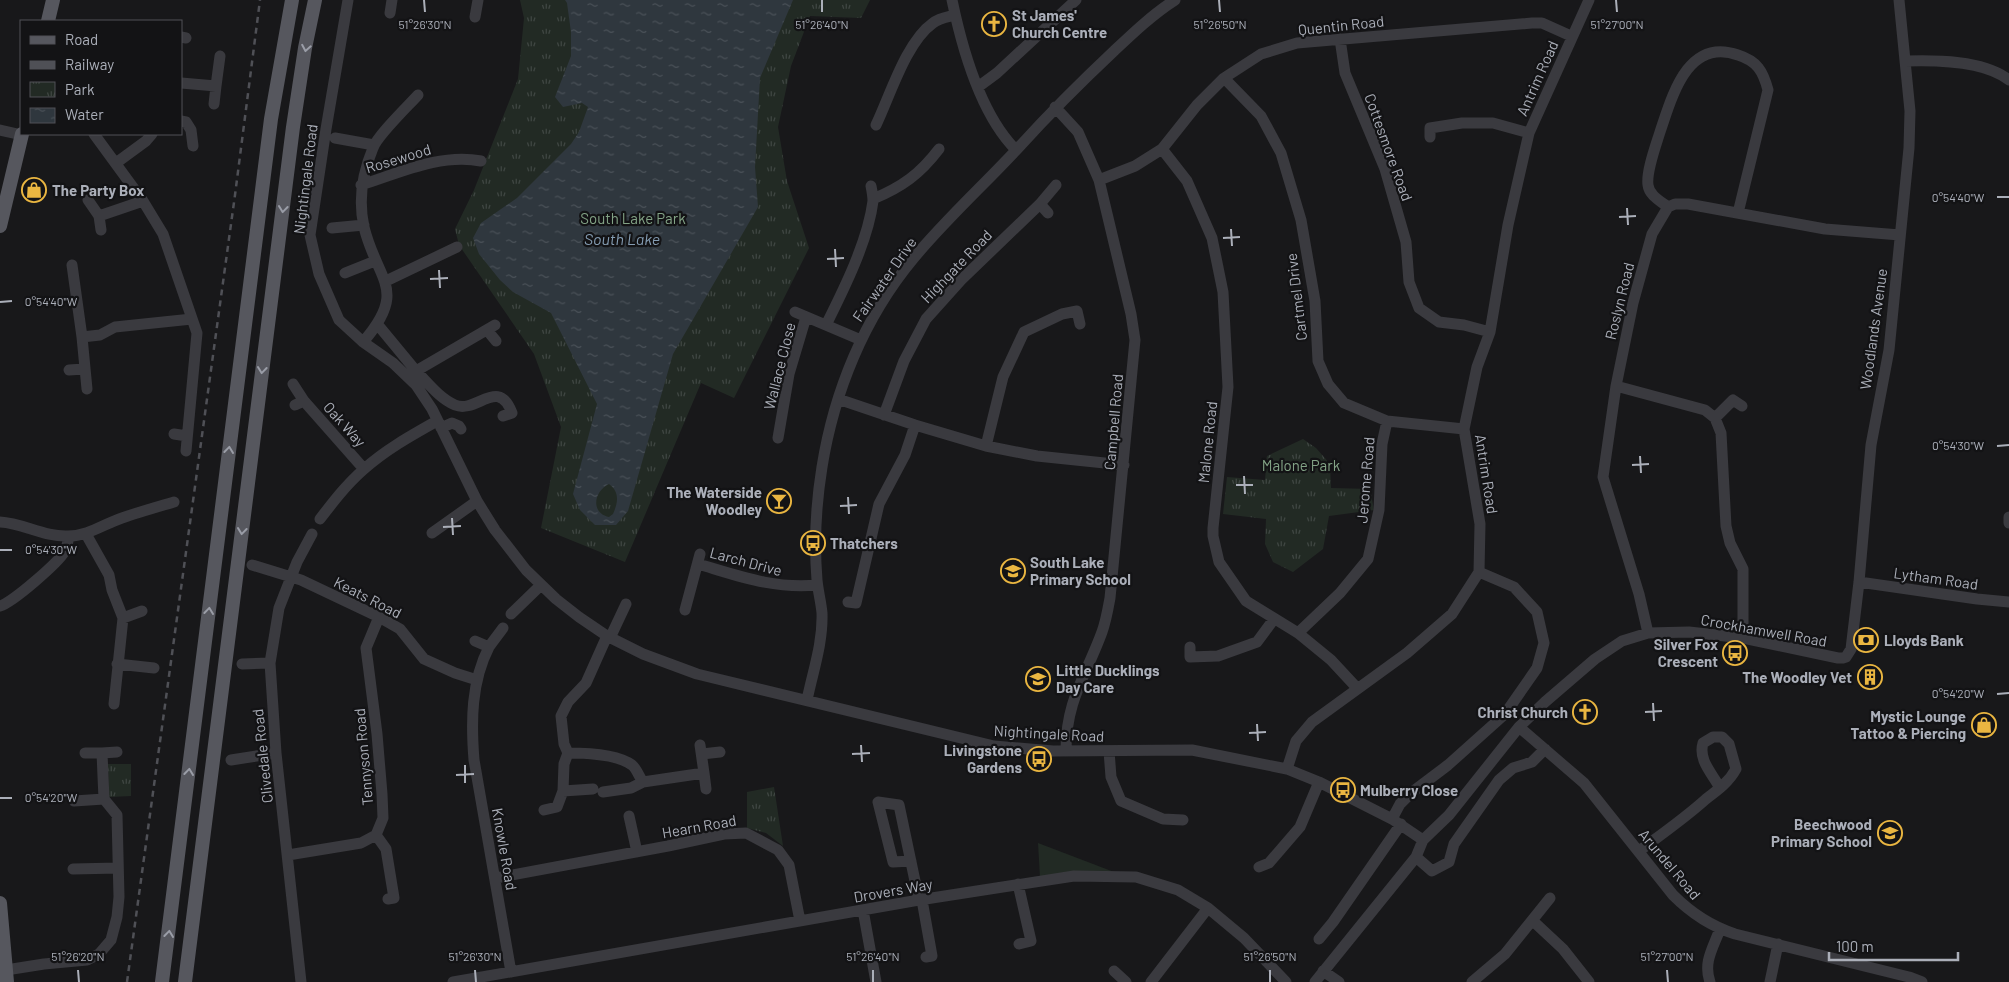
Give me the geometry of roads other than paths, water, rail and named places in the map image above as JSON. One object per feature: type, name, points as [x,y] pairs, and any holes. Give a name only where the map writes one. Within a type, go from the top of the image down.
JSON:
[{"type":"main road","points":[[48,20],[54,0]]},
{"type":"main road","points":[[162,982],[271,119],[292,0]]},
{"type":"main road","points":[[185,982],[293,127],[305,48],[315,0]]},
{"type":"main road","points":[[0,226],[22,135]]},
{"type":"main road","points":[[0,903],[7,976]]},
{"type":"street","name":"Nightingale Road","points":[[348,0],[328,111],[310,235],[319,274],[339,320],[363,342],[393,363],[416,385],[432,409],[477,501],[495,530],[526,570],[571,611],[608,637],[643,654],[697,674],[994,746],[1053,751],[1192,750],[1287,770],[1319,782],[1396,821],[1423,840]]},
{"type":"street","points":[[390,14],[392,0]]},
{"type":"street","points":[[476,17],[478,0]]},
{"type":"street","points":[[952,0],[965,54],[978,87],[994,120],[1016,150]]},
{"type":"street","points":[[978,87],[997,74],[1076,0]]},
{"type":"street","name":"Fairwater Drive","points":[[807,700],[820,644],[822,614],[817,585],[816,535],[820,482],[825,451],[838,399],[861,340],[878,310],[912,260],[936,232],[1055,107],[1132,34],[1175,0]]},
{"type":"street","name":"Antrim Road","points":[[1479,572],[1480,524],[1464,429],[1476,366],[1490,332],[1508,225],[1529,132],[1589,0]]},
{"type":"street","name":"Woodlands Avenue","points":[[1843,658],[1846,657],[1851,649],[1871,445],[1889,350],[1910,123],[1899,0]]},
{"type":"street","points":[[876,125],[878,109],[922,32],[933,22],[955,15]]},
{"type":"street","name":"Quentin Road","points":[[1099,180],[1135,166],[1162,149],[1197,106],[1224,78],[1261,54],[1297,43],[1532,23],[1542,23],[1572,36]]},
{"type":"street","name":"Cottesmore Road","points":[[1340,39],[1345,73],[1385,169],[1406,242],[1409,282],[1419,308],[1439,322],[1490,332]]},
{"type":"street","points":[[1738,213],[1768,90],[1764,73],[1749,58],[1728,51],[1706,54],[1690,65],[1679,82],[1657,142],[1648,184],[1651,193],[1668,207],[1675,204],[1688,204],[1825,229],[1900,235]]},
{"type":"street","points":[[214,104],[220,56]]},
{"type":"street","points":[[1905,61],[1925,60],[1981,66],[2002,74],[2009,80]]},
{"type":"street","name":"Cartmel Drive","points":[[1224,78],[1260,116],[1281,153],[1301,220],[1315,301],[1318,361],[1328,384],[1344,404],[1388,421],[1464,429]]},
{"type":"street","points":[[182,83],[216,86]]},
{"type":"street","points":[[363,342],[378,325],[385,309],[388,293],[386,281],[375,260],[364,225],[361,185],[374,146],[418,95]]},
{"type":"street","name":"Campbell Road","points":[[1055,107],[1078,132],[1099,180],[1131,314],[1135,340],[1110,598],[1102,631],[1076,690],[1067,722],[1066,750]]},
{"type":"street","points":[[186,119],[191,130],[193,146]]},
{"type":"street","points":[[1427,131],[1462,123],[1493,122],[1529,132]]},
{"type":"street","points":[[0,130],[20,134]]},
{"type":"street","points":[[95,135],[143,201],[163,234],[197,333],[197,350],[186,450]]},
{"type":"street","points":[[116,163],[151,135]]},
{"type":"street","points":[[335,138],[374,146]]},
{"type":"street","points":[[873,200],[898,188],[928,163],[939,149]]},
{"type":"street","name":"Malone Road","points":[[1162,149],[1187,181],[1212,238],[1223,292],[1228,387],[1213,528],[1219,562],[1246,601],[1298,633],[1331,660],[1357,688]]},
{"type":"street","name":"Rosewood","points":[[361,185],[438,161],[476,157]]},
{"type":"street","name":"Highgate Road","points":[[884,415],[904,361],[926,319],[961,280],[1040,204],[1056,185]]},
{"type":"street","points":[[826,325],[858,254],[873,200],[871,186]]},
{"type":"street","points":[[88,200],[99,216],[101,230]]},
{"type":"street","points":[[99,216],[143,201]]},
{"type":"street","points":[[1040,204],[1048,213]]},
{"type":"street","name":"Roslyn Road","points":[[1648,633],[1639,594],[1603,477],[1616,386],[1632,303],[1652,234],[1668,207]]},
{"type":"street","points":[[332,228],[364,225]]},
{"type":"street","points":[[386,281],[451,247]]},
{"type":"street","points":[[345,272],[375,260]]},
{"type":"street","points":[[72,265],[87,389]]},
{"type":"street","points":[[986,446],[1003,377],[1024,332],[1076,307],[1080,324]]},
{"type":"street","name":"Wallace Close","points":[[795,312],[861,340]]},
{"type":"street","name":"Wallace Close","points":[[778,438],[776,420],[806,317]]},
{"type":"street","points":[[82,337],[100,335],[115,327],[192,319]]},
{"type":"street","points":[[378,325],[416,372],[436,392],[456,406],[466,407],[492,396],[502,398],[510,406],[512,413]]},
{"type":"street","points":[[416,372],[491,327],[496,342]]},
{"type":"street","points":[[69,370],[84,369]]},
{"type":"street","name":"Oak Way","points":[[293,384],[299,403],[364,468]]},
{"type":"street","points":[[1616,386],[1705,410],[1715,418],[1721,433],[1726,526],[1730,543],[1743,568],[1743,638]]},
{"type":"street","points":[[838,399],[986,446],[1037,456],[1124,465]]},
{"type":"street","points":[[1715,418],[1735,399]]},
{"type":"street","name":"Jerome Road","points":[[1298,633],[1340,593],[1368,559],[1379,510],[1382,444],[1388,421]]},
{"type":"street","points":[[320,520],[338,495],[364,468],[412,435],[439,425],[452,423],[459,426],[461,430]]},
{"type":"street","points":[[848,602],[856,603],[879,504],[905,455],[915,425]]},
{"type":"street","points":[[174,434],[187,436]]},
{"type":"street","points":[[432,532],[439,522],[477,501]]},
{"type":"street","points":[[0,522],[17,524],[53,535],[69,536],[86,534],[120,518],[174,502]]},
{"type":"street","points":[[2009,517],[2009,523]]},
{"type":"street","points":[[86,534],[109,575],[112,590],[123,618],[114,704]]},
{"type":"street","name":"Clivedale Road","points":[[301,982],[276,753],[270,663],[280,608],[291,577],[312,534]]},
{"type":"street","points":[[0,606],[8,604],[61,557],[67,546],[69,536]]},
{"type":"street","name":"Larch Drive","points":[[685,610],[699,559],[773,585],[787,587],[817,585]]},
{"type":"street","name":"Keats Road","points":[[252,565],[291,577],[380,617],[400,629],[424,659],[454,673],[477,680]]},
{"type":"street","points":[[1287,770],[1296,741],[1312,722],[1407,653],[1452,614],[1479,572],[1514,587],[1537,612],[1544,643],[1537,668],[1505,714],[1448,765],[1411,793],[1400,804],[1396,821],[1338,926],[1319,939]]},
{"type":"street","name":"Lytham Road","points":[[1859,582],[2009,602]]},
{"type":"street","points":[[511,614],[541,585]]},
{"type":"street","points":[[544,810],[557,808],[563,791],[564,764],[568,753],[564,744],[561,716],[568,702],[586,684],[626,604]]},
{"type":"street","points":[[123,618],[142,611]]},
{"type":"street","name":"Tennyson Road","points":[[376,835],[383,818],[382,794],[377,734],[366,648],[380,617]]},
{"type":"street","points":[[1190,657],[1218,656],[1257,642],[1274,619]]},
{"type":"street","name":"Knowle Road","points":[[503,628],[489,647],[477,680],[472,731],[474,760],[511,972]]},
{"type":"street","name":"Crockhamwell Road","points":[[1315,982],[1416,857],[1423,840],[1449,815],[1519,727],[1595,659],[1622,641],[1648,633],[1688,632],[1743,638],[1843,658]]},
{"type":"street","points":[[475,641],[489,647]]},
{"type":"street","points":[[242,664],[270,663]]},
{"type":"street","points":[[117,664],[154,668]]},
{"type":"street","name":"Arundel Road","points":[[1519,727],[1584,783],[1673,896],[1689,911],[1720,929],[1922,982]]},
{"type":"street","points":[[1416,857],[1432,871],[1449,862],[1454,844],[1499,780],[1513,768],[1532,762],[1545,749]]},
{"type":"street","points":[[706,789],[701,750],[720,752]]},
{"type":"street","points":[[1109,751],[1111,777],[1121,801],[1164,819],[1178,817]]},
{"type":"street","points":[[85,753],[117,752]]},
{"type":"street","points":[[7,976],[44,964],[81,962],[99,954],[110,940],[117,917],[119,896],[117,815],[104,799],[102,753]]},
{"type":"street","points":[[230,760],[276,753]]},
{"type":"street","points":[[568,753],[601,755],[628,763],[636,769],[643,782]]},
{"type":"street","points":[[563,791],[601,792],[631,788],[643,782],[704,773]]},
{"type":"street","points":[[1266,868],[1300,827],[1319,782]]},
{"type":"street","points":[[1638,851],[1687,816],[1720,788]]},
{"type":"street","points":[[74,801],[104,799]]},
{"type":"street","points":[[911,861],[893,862],[876,802],[899,805],[932,956]]},
{"type":"street","points":[[630,816],[637,852]]},
{"type":"street","name":"Hearn Road","points":[[496,878],[724,834],[746,833],[778,850],[789,865],[800,921]]},
{"type":"street","points":[[288,855],[361,843],[376,835],[386,849],[394,898]]},
{"type":"street","points":[[73,868],[118,868]]},
{"type":"street","name":"Drovers Way","points":[[453,982],[921,900],[1074,876],[1136,877],[1178,890],[1208,908],[1244,938],[1286,982]]},
{"type":"street","points":[[1018,884],[1031,941],[1019,944]]},
{"type":"street","points":[[1472,982],[1505,954],[1550,898]]},
{"type":"street","points":[[1150,982],[1208,908]]},
{"type":"street","points":[[863,910],[876,982]]},
{"type":"street","points":[[1533,921],[1563,949],[1588,982]]},
{"type":"street","points":[[1710,982],[1706,972],[1706,964],[1720,929]]},
{"type":"street","points":[[1770,982],[1778,944]]},
{"type":"street","points":[[1114,971],[1126,982]]},
{"type":"street","points":[[1323,971],[1340,982]]},
{"type":"water","name":"South Lake","points":[[565,0],[793,0],[760,78],[755,167],[758,207],[673,354],[628,511],[616,525],[595,525],[580,510],[573,494],[597,404],[551,313],[513,292],[500,280],[479,254],[473,238],[481,223],[517,198],[571,144],[579,132],[588,107],[582,103],[563,107],[555,97],[571,56],[571,32]],"holes":[[[609,484],[613,487],[617,502],[613,514],[609,517],[599,511],[596,502],[597,496],[604,487]]]},
{"type":"railway","points":[[127,982],[260,0]]},
{"type":"place","name":"St James' Church Centre","points":[[994,24]]},
{"type":"place","name":"The Party Box","points":[[34,190]]},
{"type":"place","name":"The Waterside Woodley","points":[[779,501]]},
{"type":"place","name":"Thatchers","points":[[813,543]]},
{"type":"place","name":"South Lake Primary School","points":[[1013,571]]},
{"type":"place","name":"Lloyds Bank","points":[[1866,640]]},
{"type":"place","name":"Silver Fox Crescent","points":[[1735,653]]},
{"type":"place","name":"The Woodley Vet","points":[[1870,677]]},
{"type":"place","name":"Little Ducklings Day Care","points":[[1038,679]]},
{"type":"place","name":"Christ Church","points":[[1585,712]]},
{"type":"place","name":"Mystic Lounge Tattoo & Piercing","points":[[1984,725]]},
{"type":"place","name":"Livingstone Gardens","points":[[1039,759]]},
{"type":"place","name":"Mulberry Close","points":[[1343,790]]},
{"type":"place","name":"Beechwood Primary School","points":[[1890,833]]},
{"type":"park label","name":"South Lake Park","points":[[633,218]]},
{"type":"park label","name":"Malone Park","points":[[1301,465]]}]
